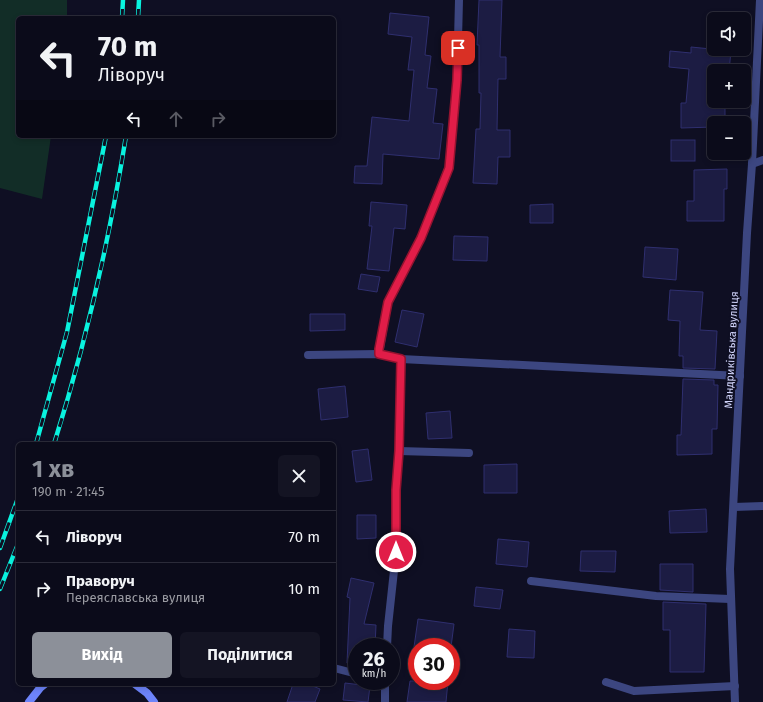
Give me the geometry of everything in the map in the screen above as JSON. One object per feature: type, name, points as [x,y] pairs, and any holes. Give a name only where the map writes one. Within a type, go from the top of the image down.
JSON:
[{"type":"street","points":[[379,354],[388,302],[421,238],[449,168],[457,80],[459,0]]},
{"type":"street","name":"Мандриківська вулиця","points":[[735,702],[730,569],[760,0]]},
{"type":"street","points":[[752,164],[763,160]]},
{"type":"street","points":[[308,355],[379,354],[401,359],[740,376]]},
{"type":"street","points":[[387,638],[396,552],[396,490],[399,451],[401,359]]},
{"type":"street","points":[[399,451],[469,453]]},
{"type":"street","points":[[734,507],[763,506]]},
{"type":"street","points":[[531,581],[656,596],[730,599]]},
{"type":"street","points":[[336,669],[348,672]]},
{"type":"street","points":[[606,682],[634,690],[735,686]]},
{"type":"street","points":[[28,702],[42,686]]},
{"type":"street","points":[[138,686],[148,693],[154,702]]},
{"type":"street","points":[[385,690],[385,702]]},
{"type":"green space","points":[[0,0],[67,0],[67,16],[16,16],[16,138],[51,138],[42,199],[0,188]]},
{"type":"building","points":[[479,0],[502,0],[500,57],[506,57],[506,79],[498,79],[497,130],[510,130],[510,157],[498,157],[497,184],[473,183],[476,129],[480,129],[481,93],[479,93],[479,45],[477,45]]},
{"type":"building","points":[[390,13],[429,17],[425,55],[431,56],[427,88],[437,89],[433,123],[443,124],[439,159],[383,154],[382,184],[354,183],[355,166],[367,166],[372,117],[409,121],[414,70],[408,70],[412,37],[388,34]]},
{"type":"building","points":[[691,47],[707,49],[707,56],[730,56],[730,64],[707,64],[707,108],[725,108],[725,116],[707,116],[707,127],[681,128],[681,103],[686,103],[689,69],[669,67],[670,51],[691,53]]},
{"type":"building","points":[[671,140],[695,140],[695,161],[671,161]]},
{"type":"building","points":[[727,169],[727,189],[724,189],[724,221],[687,221],[687,201],[694,201],[694,170]]},
{"type":"building","points":[[371,202],[407,205],[405,229],[394,228],[389,271],[367,269],[372,226],[369,226]]},
{"type":"building","points":[[553,204],[553,223],[530,223],[530,205]]},
{"type":"building","points":[[454,236],[488,237],[487,261],[453,260]]},
{"type":"building","points":[[645,247],[678,249],[676,280],[643,277]]},
{"type":"building","points":[[361,274],[380,277],[377,292],[358,289]]},
{"type":"building","points":[[670,290],[703,292],[700,330],[717,331],[715,369],[683,368],[683,356],[679,356],[680,321],[668,320]]},
{"type":"building","points":[[402,310],[424,314],[417,347],[395,342]]},
{"type":"building","points":[[310,314],[345,314],[345,330],[310,331]]},
{"type":"building","points":[[683,379],[714,380],[714,385],[718,385],[717,429],[712,429],[712,454],[677,455],[677,435],[681,435]]},
{"type":"building","points":[[345,386],[348,417],[321,420],[318,389]]},
{"type":"building","points":[[450,411],[452,438],[428,439],[426,413]]},
{"type":"building","points":[[368,449],[372,480],[356,482],[352,451]]},
{"type":"building","points":[[517,464],[517,493],[484,493],[484,465]]},
{"type":"building","points":[[706,509],[707,532],[670,533],[669,511]]},
{"type":"building","points":[[357,515],[376,515],[376,538],[357,539]]},
{"type":"building","points":[[498,539],[529,542],[527,567],[496,564]]},
{"type":"building","points":[[581,551],[616,551],[615,572],[580,571]]},
{"type":"building","points":[[660,564],[693,564],[693,592],[660,590]]},
{"type":"building","points":[[351,578],[374,583],[364,624],[376,625],[375,638],[348,638],[350,598],[347,597]]},
{"type":"building","points":[[476,587],[503,590],[500,609],[474,606]]},
{"type":"building","points":[[663,602],[706,604],[704,672],[670,672],[670,630],[663,630]]},
{"type":"building","points":[[418,619],[454,624],[452,638],[415,638]]},
{"type":"building","points":[[509,629],[535,631],[534,658],[507,657]]},
{"type":"building","points":[[348,641],[348,663],[347,663]]},
{"type":"building","points":[[345,683],[348,683],[348,690],[370,690],[368,702],[343,700]]},
{"type":"building","points":[[292,686],[313,686],[320,689],[315,702],[287,702]]},
{"type":"building","points":[[409,690],[447,690],[446,702],[407,702]]},
{"type":"railway","points":[[122,16],[123,0]]},
{"type":"railway","points":[[138,16],[139,0]]},
{"type":"railway","points":[[37,442],[67,332],[106,138]]},
{"type":"railway","points":[[55,442],[66,406],[96,292],[126,138]]},
{"type":"railway","points":[[0,548],[16,504]]},
{"type":"railway","points":[[0,589],[16,549]]},
{"type":"route","points":[[396,552],[396,490],[399,451],[401,359],[379,354],[379,349],[388,302],[421,238],[449,168],[457,80],[458,48]]}]
